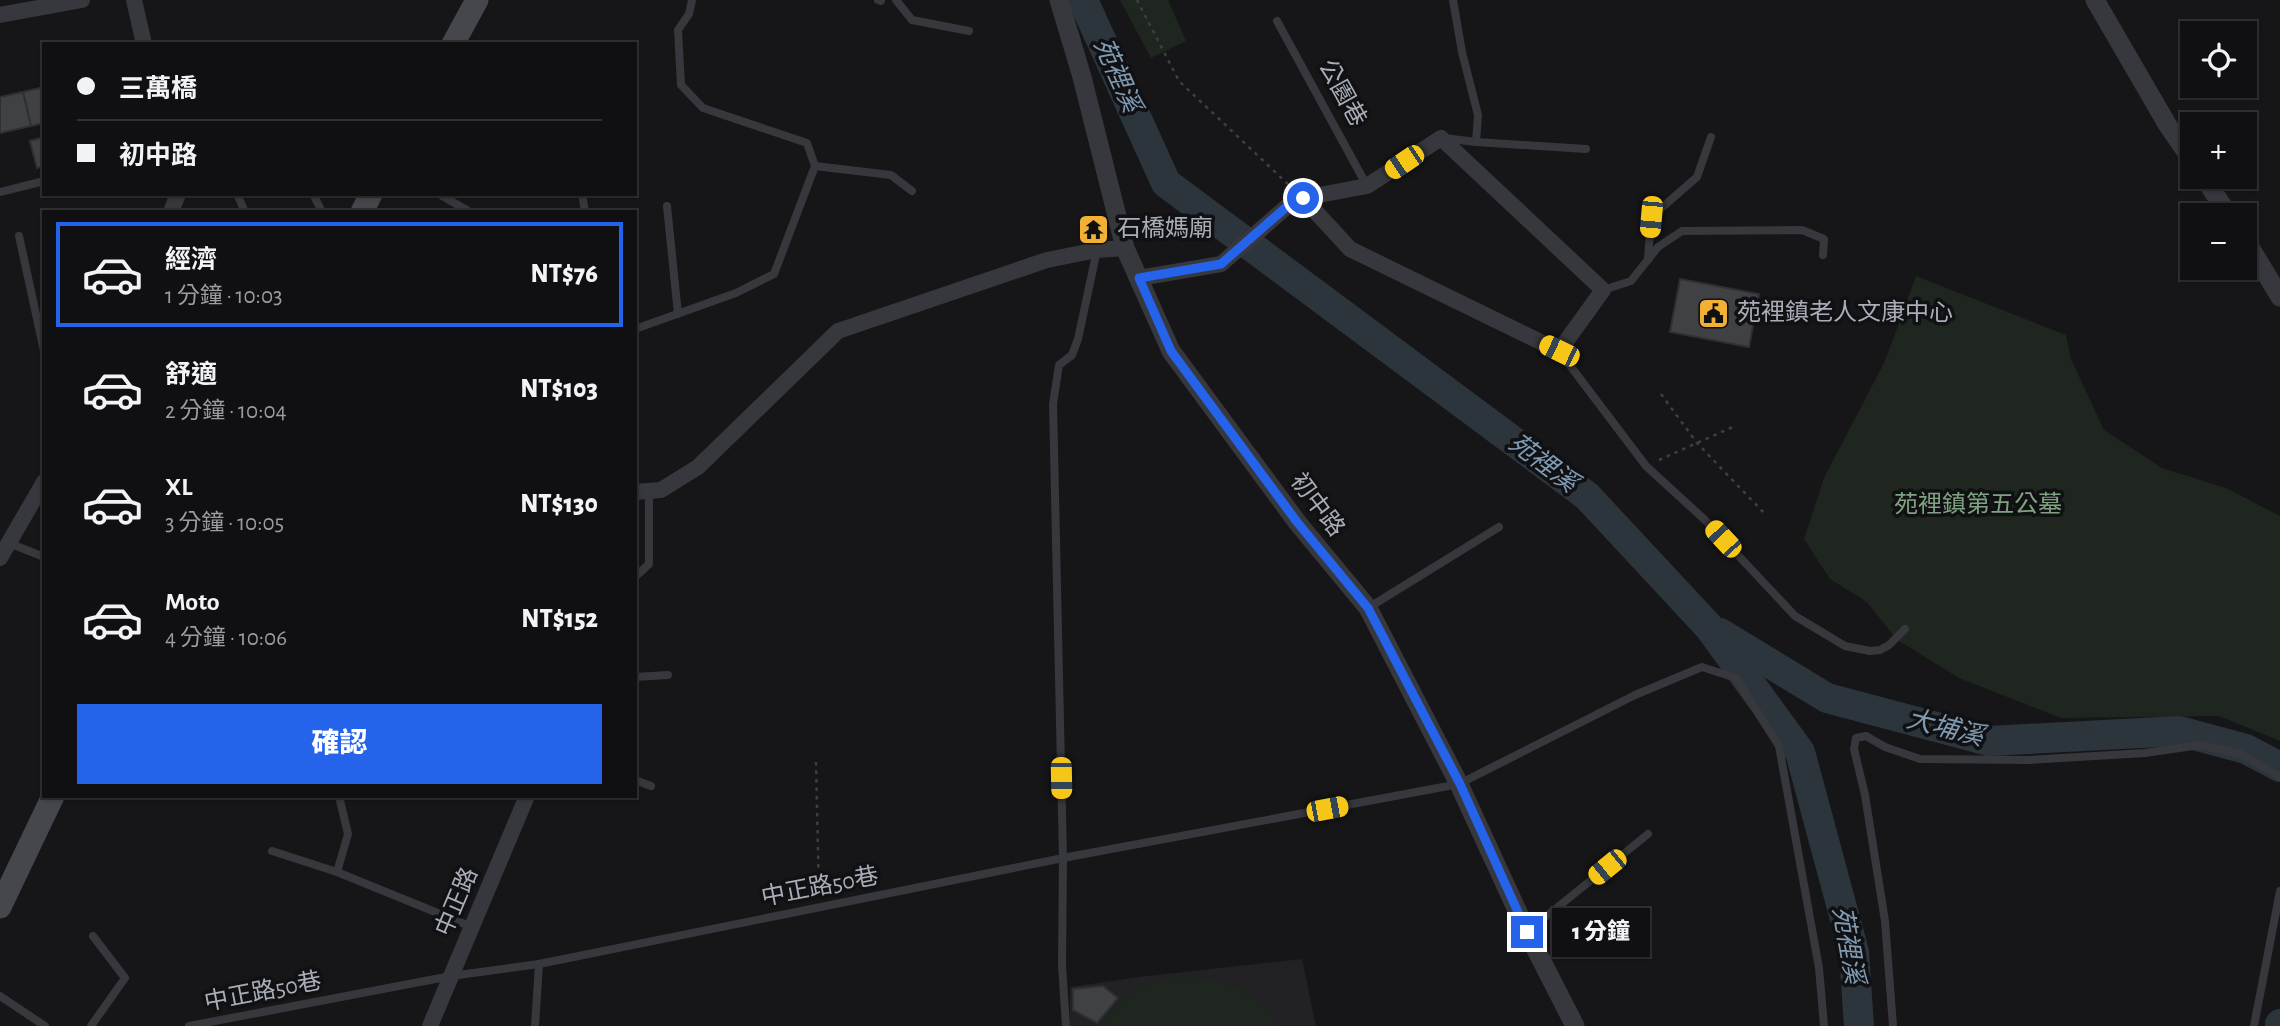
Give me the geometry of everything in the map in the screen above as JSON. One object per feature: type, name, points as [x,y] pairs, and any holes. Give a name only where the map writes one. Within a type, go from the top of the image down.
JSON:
[{"type":"main road","points":[[454,42],[474,1]]},
{"type":"main road","points":[[0,907],[52,798]]},
{"type":"street","points":[[0,15],[82,0]]},
{"type":"street","points":[[134,0],[144,42]]},
{"type":"street","name":"初中路","points":[[1059,0],[1082,76],[1125,248],[1171,351],[1297,522],[1368,608],[1460,784],[1527,932],[1575,1026]]},
{"type":"street","points":[[2095,0],[2180,143]]},
{"type":"street","points":[[1139,278],[1221,264],[1297,201],[1367,187],[1441,138],[1603,290],[1559,351],[1350,250],[1297,201]]},
{"type":"street","points":[[642,491],[662,490],[698,467],[838,331],[1047,260],[1097,250],[1125,248]]},
{"type":"street","points":[[2257,259],[2280,297]]},
{"type":"street","points":[[0,558],[42,485]]},
{"type":"street","name":"中正路","points":[[430,1026],[526,798]]},
{"type":"lane","points":[[637,328],[736,293],[774,274],[815,166],[807,143],[703,108],[681,85],[678,30],[690,14],[692,0]]},
{"type":"lane","points":[[896,0],[912,20],[969,31]]},
{"type":"lane","points":[[1453,0],[1462,52],[1478,115],[1476,142]]},
{"type":"lane","name":"公園巷","points":[[1277,21],[1367,187]]},
{"type":"lane","points":[[1648,260],[1651,217],[1697,177],[1711,137]]},
{"type":"lane","points":[[1441,138],[1586,149]]},
{"type":"lane","points":[[815,166],[891,175],[912,191]]},
{"type":"lane","points":[[0,192],[42,182]]},
{"type":"lane","points":[[442,196],[467,210]]},
{"type":"lane","points":[[583,199],[585,210]]},
{"type":"lane","points":[[667,206],[678,314]]},
{"type":"lane","points":[[1603,290],[1631,281],[1658,247],[1682,232],[1802,230],[1824,239],[1823,255]]},
{"type":"lane","points":[[19,236],[42,342]]},
{"type":"lane","points":[[1066,1026],[1062,965],[1063,858],[1053,404],[1059,365],[1072,355],[1078,339],[1097,250]]},
{"type":"lane","points":[[1559,351],[1646,466],[1705,520],[1795,616],[1845,646],[1870,651],[1889,645],[1905,629]]},
{"type":"lane","points":[[637,575],[649,564],[642,491]]},
{"type":"lane","points":[[1368,608],[1499,527]]},
{"type":"lane","points":[[9,543],[42,556]]},
{"type":"lane","name":"中正路50巷","points":[[189,1026],[451,975],[539,964],[1063,858],[1460,784],[1635,695],[1702,667],[1736,678],[1779,746],[1819,968],[1824,1026]]},
{"type":"lane","points":[[637,677],[668,675]]},
{"type":"lane","points":[[1893,1026],[1885,921],[1865,795],[1854,749],[1856,738],[1866,736],[1885,747],[1920,759],[2029,760],[2145,752],[2200,745],[2241,754],[2280,777]]},
{"type":"lane","points":[[637,781],[651,786]]},
{"type":"lane","points":[[337,872],[348,834],[339,798]]},
{"type":"lane","points":[[1527,932],[1648,834]]},
{"type":"lane","points":[[272,851],[337,872],[472,927]]},
{"type":"lane","points":[[2254,1026],[2280,891]]},
{"type":"lane","points":[[92,1026],[125,978],[93,936]]},
{"type":"lane","points":[[535,1026],[539,964]]},
{"type":"lane","points":[[0,996],[45,1026]]},
{"type":"path","points":[[1137,0],[1179,81],[1297,201]]},
{"type":"path","points":[[1661,394],[1697,443],[1764,513]]},
{"type":"path","points":[[1646,466],[1735,426]]},
{"type":"path","points":[[816,762],[819,907]]},
{"type":"shaded area","points":[[1302,959],[1316,1026],[1070,1026],[1070,987]]},
{"type":"green space","points":[[1120,0],[1168,0],[1186,41],[1151,58]]},
{"type":"green space","name":"苑裡鎮第五公墓","points":[[1916,276],[2066,335],[2071,359],[2104,430],[2162,468],[2226,488],[2280,516],[2280,741],[2219,716],[2061,718],[1959,678],[1896,639],[1867,602],[1830,579],[1804,539],[1824,478],[1885,361]]},
{"type":"green space","points":[[1177,977],[1208,979],[1235,987],[1258,1001],[1278,1026],[1099,1026],[1115,1007],[1142,987]]},
{"type":"building","points":[[42,87],[42,123],[31,126],[23,92]]},
{"type":"building","points":[[23,92],[31,126],[0,133],[0,97]]},
{"type":"building","points":[[42,138],[42,167],[37,168],[30,141]]},
{"type":"building","name":"苑裡鎮老人文康中心","points":[[1680,279],[1759,294],[1749,347],[1670,332]]},
{"type":"building","points":[[1103,986],[1118,998],[1097,1023],[1073,1010],[1073,989]]},
{"type":"waterway","name":"苑裡溪","points":[[1083,0],[1166,183],[1587,496],[1709,627],[1800,752],[1854,952],[1859,1026]]},
{"type":"waterway","name":"大埔溪","points":[[1720,633],[1827,698],[1989,741],[2179,731],[2246,749],[2280,767]]},
{"type":"place","name":"石橋媽廟","points":[[1094,229]]},
{"type":"place","name":"苑裡鎮老人文康中心","points":[[1714,313]]},
{"type":"route","points":[[1303,198],[1291,203],[1221,264],[1139,278],[1171,351],[1297,522],[1368,608],[1460,784],[1527,932]]}]
